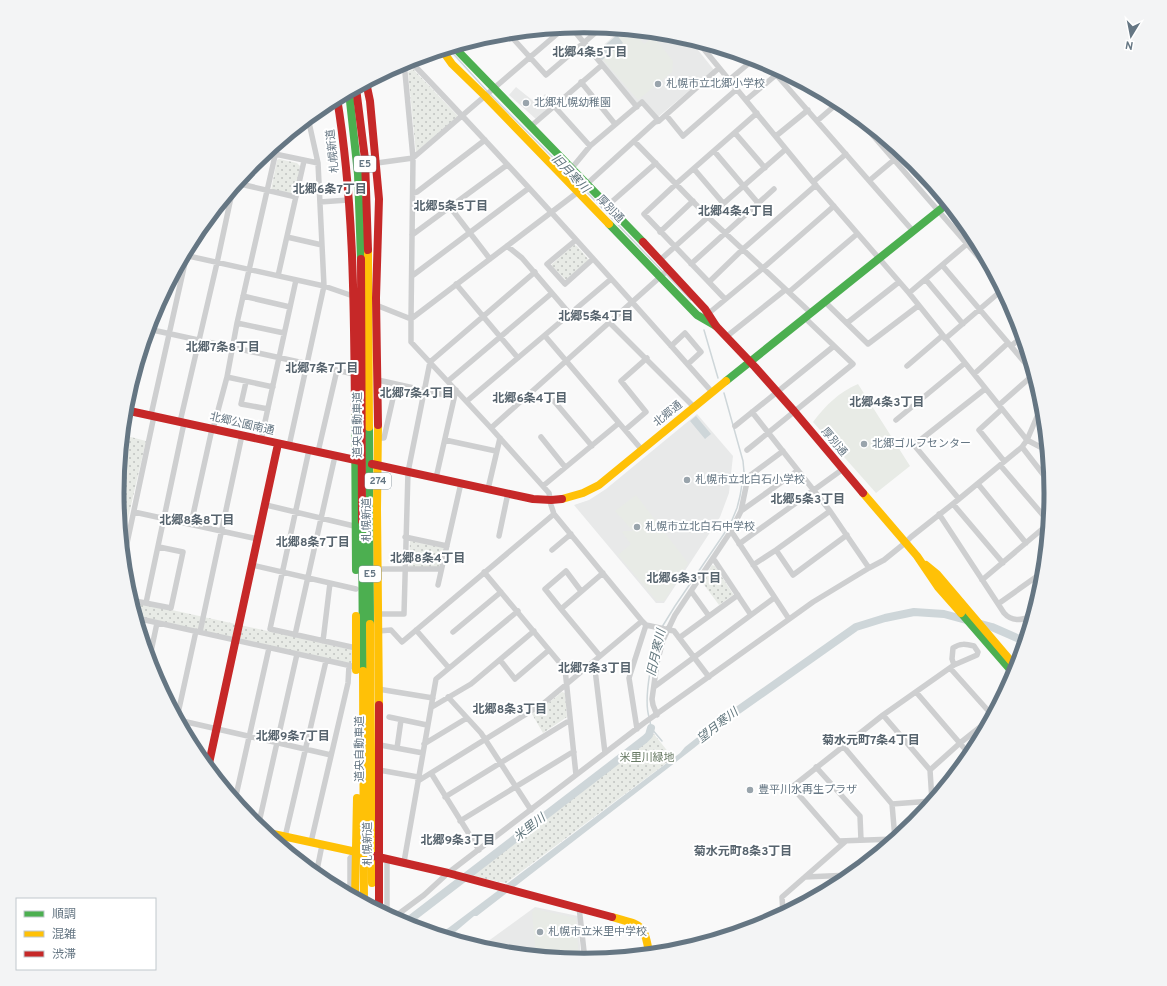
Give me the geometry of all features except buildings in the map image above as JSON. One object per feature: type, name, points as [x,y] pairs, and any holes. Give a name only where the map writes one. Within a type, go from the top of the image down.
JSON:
[{"type":"main road","name":"厚別通","points":[[459,51],[489,92],[665,273],[709,313],[716,326],[726,338],[750,362],[794,411],[905,543],[937,574],[1009,666]]},
{"type":"main road","name":"厚別通","points":[[445,54],[452,64],[489,92],[530,127],[571,168],[582,188],[607,206],[660,260],[665,273],[697,315],[716,326]]},
{"type":"main road","name":"札幌新道","points":[[367,87],[377,163],[379,199],[377,306],[378,689],[380,745],[379,770],[383,858],[379,880],[379,905]]},
{"type":"main road","points":[[363,90],[375,187],[379,199]]},
{"type":"main road","name":"道央自動車道","points":[[357,93],[365,159],[368,233],[372,902]]},
{"type":"main road","name":"道央自動車道","points":[[349,98],[358,174],[361,241],[364,897]]},
{"type":"main road","points":[[345,101],[354,193],[355,222],[351,253]]},
{"type":"main road","name":"札幌新道","points":[[338,105],[344,145],[348,200],[354,374],[356,648],[353,666],[355,892]]},
{"type":"main road","name":"北郷通","points":[[355,460],[533,499],[550,501],[587,492],[599,485],[712,392],[943,207]]},
{"type":"main road","name":"北郷公園南通","points":[[131,411],[355,460]]},
{"type":"main road","points":[[210,761],[278,444]]},
{"type":"main road","points":[[276,835],[404,862],[579,906],[636,924],[642,928],[647,937],[648,948]]},
{"type":"street","points":[[576,33],[637,107]]},
{"type":"street","points":[[513,39],[546,75],[595,33]]},
{"type":"street","points":[[377,163],[413,158],[557,34]]},
{"type":"street","points":[[704,49],[814,183],[909,294],[1027,440],[1041,448]]},
{"type":"street","points":[[729,80],[748,64]]},
{"type":"street","points":[[414,65],[552,213],[712,392]]},
{"type":"street","points":[[530,127],[602,65]]},
{"type":"street","points":[[411,318],[552,213],[655,122],[660,121],[719,68]]},
{"type":"street","points":[[405,69],[413,158],[410,342],[448,381],[543,486],[549,494],[554,514],[644,623],[657,628],[674,631],[709,677]]},
{"type":"street","points":[[746,100],[776,75]]},
{"type":"street","points":[[776,75],[870,180],[913,231]]},
{"type":"street","points":[[581,82],[615,124]]},
{"type":"street","points":[[666,115],[683,136],[737,89]]},
{"type":"street","points":[[571,168],[590,146],[642,102],[660,121]]},
{"type":"street","points":[[554,106],[590,146]]},
{"type":"street","points":[[817,121],[833,107]]},
{"type":"street","points":[[776,136],[808,110]]},
{"type":"street","points":[[725,299],[644,214],[757,113]]},
{"type":"street","points":[[289,446],[324,286],[318,163],[309,124]]},
{"type":"street","points":[[735,133],[765,168]]},
{"type":"street","points":[[871,134],[978,257]]},
{"type":"street","points":[[413,193],[417,192],[485,140]]},
{"type":"street","points":[[634,141],[708,217],[787,291],[834,346],[853,364],[747,450]]},
{"type":"street","points":[[660,260],[674,246],[786,149]]},
{"type":"street","points":[[714,151],[758,203]]},
{"type":"street","points":[[191,524],[213,429],[227,377],[237,323],[275,154],[318,163]]},
{"type":"street","points":[[709,282],[846,154]]},
{"type":"street","points":[[870,180],[897,157]]},
{"type":"street","points":[[278,276],[304,161]]},
{"type":"street","points":[[607,206],[656,163]]},
{"type":"street","points":[[412,235],[507,164]]},
{"type":"street","points":[[694,169],[723,203]]},
{"type":"street","points":[[243,185],[296,197]]},
{"type":"street","points":[[412,276],[529,188]]},
{"type":"street","points":[[691,264],[774,189]]},
{"type":"street","points":[[146,603],[165,519],[182,423],[199,340],[231,199]]},
{"type":"street","points":[[320,202],[348,200]]},
{"type":"street","points":[[660,232],[693,202]]},
{"type":"street","points":[[709,313],[834,206]]},
{"type":"street","points":[[450,207],[490,259]]},
{"type":"street","points":[[726,338],[857,234]]},
{"type":"street","points":[[286,236],[322,245]]},
{"type":"street","points":[[576,240],[547,264],[565,284],[593,259]]},
{"type":"street","points":[[909,294],[967,244]]},
{"type":"street","points":[[507,246],[522,258],[535,272],[570,314]]},
{"type":"street","points":[[189,257],[324,286],[411,318]]},
{"type":"street","points":[[942,265],[1024,362]]},
{"type":"street","points":[[126,547],[183,268]]},
{"type":"street","points":[[378,614],[404,614],[408,472],[430,362],[535,272]]},
{"type":"street","points":[[491,428],[665,273]]},
{"type":"street","points":[[466,401],[611,279]]},
{"type":"street","points":[[261,440],[296,280]]},
{"type":"street","points":[[926,280],[963,324]]},
{"type":"street","points":[[847,324],[898,282]]},
{"type":"street","points":[[456,284],[518,358]]},
{"type":"street","points":[[448,381],[552,293]]},
{"type":"street","points":[[907,366],[963,324],[998,294]]},
{"type":"street","points":[[243,296],[290,307]]},
{"type":"street","points":[[825,302],[868,344],[918,306]]},
{"type":"street","points":[[609,322],[647,358],[694,407]]},
{"type":"street","points":[[237,323],[284,333]]},
{"type":"street","points":[[154,330],[354,374]]},
{"type":"street","points":[[671,346],[685,333],[701,352],[688,364]]},
{"type":"street","points":[[545,336],[642,450]]},
{"type":"street","points":[[1011,346],[1017,341]]},
{"type":"street","points":[[974,374],[1008,343],[1011,346]]},
{"type":"street","points":[[735,426],[834,346]]},
{"type":"street","points":[[625,430],[646,412],[621,381],[647,358]]},
{"type":"street","points":[[896,420],[965,363]]},
{"type":"street","points":[[318,452],[337,370]]},
{"type":"street","points":[[227,377],[273,387]]},
{"type":"street","points":[[1029,379],[979,430],[1002,463],[1043,515]]},
{"type":"street","points":[[378,380],[454,397]]},
{"type":"street","points":[[246,382],[241,404],[268,409]]},
{"type":"street","points":[[377,438],[384,438],[396,385]]},
{"type":"street","points":[[959,499],[914,445],[985,389]]},
{"type":"street","points":[[436,478],[456,390]]},
{"type":"street","points":[[554,401],[592,446]]},
{"type":"street","points":[[752,412],[830,511],[869,568]]},
{"type":"street","points":[[398,914],[644,723],[813,602],[884,560],[905,543],[911,536],[978,484],[1022,446],[1027,440],[1037,416]]},
{"type":"street","points":[[543,486],[619,423]]},
{"type":"street","points":[[179,711],[242,435]]},
{"type":"street","points":[[541,437],[566,467]]},
{"type":"street","points":[[488,489],[500,438]]},
{"type":"street","points":[[445,440],[496,451]]},
{"type":"street","points":[[1022,446],[1043,475]]},
{"type":"street","points":[[309,450],[270,629],[356,648]]},
{"type":"street","points":[[655,716],[653,705],[654,687],[662,640],[666,629],[731,531],[741,511],[748,477],[783,451]]},
{"type":"street","points":[[295,635],[335,456]]},
{"type":"street","points":[[739,544],[843,469]]},
{"type":"street","points":[[741,511],[797,471]]},
{"type":"street","points":[[438,585],[461,483]]},
{"type":"street","points":[[978,484],[1026,543]]},
{"type":"street","points":[[499,536],[508,494]]},
{"type":"street","points":[[953,504],[1003,563]]},
{"type":"street","points":[[266,505],[354,526]]},
{"type":"street","points":[[753,565],[830,511]]},
{"type":"street","points":[[134,512],[258,538]]},
{"type":"street","points":[[378,631],[390,630],[402,642],[554,514]]},
{"type":"street","points":[[940,514],[1004,613],[1008,617],[1019,620],[1026,618]]},
{"type":"street","points":[[982,580],[1042,529]]},
{"type":"street","points":[[731,531],[789,619]]},
{"type":"street","points":[[552,550],[571,534]]},
{"type":"street","points":[[776,550],[793,575],[847,534]]},
{"type":"street","points":[[405,537],[447,546]]},
{"type":"street","points":[[136,601],[171,608],[183,552],[159,547]]},
{"type":"street","points":[[713,558],[751,615]]},
{"type":"street","points":[[252,565],[356,589]]},
{"type":"street","points":[[378,569],[441,569]]},
{"type":"street","points":[[582,591],[566,571],[545,589],[600,656]]},
{"type":"street","points":[[484,572],[518,611],[564,669],[576,775]]},
{"type":"street","points":[[561,609],[603,573]]},
{"type":"street","points":[[998,604],[1036,577]]},
{"type":"street","points":[[323,641],[330,583]]},
{"type":"street","points":[[691,591],[709,616]]},
{"type":"street","points":[[453,632],[502,592]]},
{"type":"street","points":[[679,638],[738,596]]},
{"type":"street","points":[[654,687],[774,598]]},
{"type":"street","points":[[404,862],[436,679],[518,611]]},
{"type":"street","points":[[141,619],[353,666],[311,842]]},
{"type":"street","points":[[151,650],[157,623]]},
{"type":"street","points":[[379,770],[418,779],[431,773],[544,703],[600,656],[644,623]]},
{"type":"street","points":[[637,729],[629,678],[644,623]]},
{"type":"street","points":[[416,630],[449,668]]},
{"type":"street","points":[[432,707],[471,684],[534,631]]},
{"type":"street","points":[[887,839],[838,841],[792,787],[883,715],[952,666],[977,655],[978,652],[974,646],[964,644],[957,645],[953,648],[952,666],[988,711]]},
{"type":"street","points":[[236,794],[269,648]]},
{"type":"street","points":[[500,660],[514,679],[549,650]]},
{"type":"street","points":[[260,820],[297,654]]},
{"type":"street","points":[[285,837],[326,661]]},
{"type":"street","points":[[594,661],[605,753]]},
{"type":"street","points":[[378,689],[433,698]]},
{"type":"street","points":[[916,692],[966,749]]},
{"type":"street","points":[[448,697],[485,739],[531,810]]},
{"type":"street","points":[[883,715],[930,770],[931,793]]},
{"type":"street","points":[[389,717],[428,725]]},
{"type":"street","points":[[424,744],[467,718]]},
{"type":"street","points":[[397,748],[401,720]]},
{"type":"street","points":[[184,721],[217,730],[331,754]]},
{"type":"street","points":[[445,797],[567,722],[570,722]]},
{"type":"street","points":[[930,770],[960,742],[979,727]]},
{"type":"street","points":[[380,745],[423,753]]},
{"type":"street","points":[[843,746],[892,804],[894,832]]},
{"type":"street","points":[[460,821],[570,753],[574,752]]},
{"type":"street","points":[[816,767],[860,816],[860,840]]},
{"type":"street","points":[[431,773],[479,850]]},
{"type":"street","points":[[892,804],[924,802]]},
{"type":"street","points":[[783,908],[782,897],[846,840]]},
{"type":"street","points":[[317,868],[322,845]]},
{"type":"street","points":[[350,889],[350,858],[356,852]]},
{"type":"street","points":[[383,858],[387,909]]},
{"type":"street","points":[[805,877],[838,876]]},
{"type":"street","points":[[579,906],[584,953]]},
{"type":"shaded area","name":"札幌市立北郷小学校","points":[[616,34],[644,37],[696,47],[714,70],[658,117],[642,99],[637,103],[594,53]]},
{"type":"shaded area","name":"北郷札幌幼稚園","points":[[516,87],[537,104],[545,94],[553,101],[537,120],[509,95]]},
{"type":"shaded area","points":[[697,414],[733,456],[729,493],[720,517],[664,603],[656,603],[574,505],[589,500],[606,489]]},
{"type":"shaded area","name":"札幌市立米里中学校","points":[[535,907],[578,916],[581,953],[523,949],[487,942]]},
{"type":"green space","points":[[621,35],[638,36],[644,44],[652,38],[656,39],[673,61],[672,72],[638,100],[598,54]]},
{"type":"green space","points":[[413,69],[458,116],[416,153],[408,72]]},
{"type":"green space","points":[[279,159],[297,163],[300,166],[295,193],[293,194],[271,190],[277,160]]},
{"type":"green space","points":[[574,245],[577,246],[589,260],[566,280],[552,266],[552,264]]},
{"type":"green space","name":"北郷ゴルフセンター","points":[[858,384],[910,466],[876,493],[813,422],[833,400],[851,387]]},
{"type":"green space","points":[[130,415],[132,415],[127,436],[146,441],[125,532],[124,463],[127,433]]},
{"type":"green space","points":[[636,495],[688,563],[664,601],[657,601],[618,555],[631,544],[622,532],[633,531],[615,511]]},
{"type":"green space","points":[[413,540],[443,547],[444,550],[440,568],[409,566],[410,541]]},
{"type":"green space","points":[[712,565],[715,566],[733,594],[719,605],[702,582]]},
{"type":"green space","points":[[137,602],[354,650],[353,664],[141,618]]},
{"type":"green space","points":[[562,692],[565,693],[567,717],[543,733],[532,714]]},
{"type":"green space","name":"米里川緑地","points":[[654,734],[673,758],[506,883],[471,876]]},
{"type":"green space","points":[[535,909],[576,918],[578,953],[536,950],[532,912]]},
{"type":"water","points":[[617,35],[623,43],[602,60],[596,53]]},
{"type":"water","points":[[696,416],[711,434],[705,439],[690,421]]},
{"type":"water","points":[[723,717],[727,721],[477,916],[474,916],[453,934],[444,931],[680,753],[685,747]]},
{"type":"waterway","name":"旧月寒川","points":[[452,52],[487,91]]},
{"type":"waterway","name":"旧月寒川","points":[[490,94],[582,187]]},
{"type":"waterway","name":"旧月寒川","points":[[584,189],[663,272]]},
{"type":"waterway","name":"旧月寒川","points":[[666,274],[691,300]]},
{"type":"waterway","name":"旧月寒川","points":[[704,330],[718,378]]},
{"type":"waterway","name":"旧月寒川","points":[[662,627],[730,525],[737,508],[744,472],[743,461],[724,393]]},
{"type":"waterway","name":"望月寒川","points":[[717,725],[856,627],[885,618],[914,612],[944,614],[992,627],[1020,639]]},
{"type":"waterway","name":"旧月寒川","points":[[649,717],[647,708],[648,686],[655,650],[661,631]]},
{"type":"waterway","name":"旧月寒川","points":[[650,721],[651,728],[662,741]]},
{"type":"waterway","name":"米里川","points":[[410,919],[645,739],[649,735],[651,728]]},
{"type":"waterway","name":"旧月寒川","points":[[670,751],[676,758]]},
{"type":"traffic: fast","points":[[458,51],[643,242]]},
{"type":"traffic: fast","points":[[350,98],[358,174],[361,259]]},
{"type":"traffic: fast","points":[[726,381],[943,207]]},
{"type":"traffic: fast","points":[[609,224],[697,315],[716,326]]},
{"type":"traffic: fast","points":[[355,412],[356,570]]},
{"type":"traffic: fast","points":[[369,427],[370,624]]},
{"type":"traffic: fast","points":[[362,521],[363,671]]},
{"type":"traffic: fast","points":[[961,613],[1009,668]]},
{"type":"traffic: slow","points":[[445,54],[452,64],[609,224]]},
{"type":"traffic: slow","points":[[368,250],[369,427]]},
{"type":"traffic: slow","points":[[562,499],[583,493],[599,485],[726,381]]},
{"type":"traffic: slow","points":[[378,425],[377,509],[379,705]]},
{"type":"traffic: slow","points":[[863,493],[917,556],[938,587],[961,613]]},
{"type":"traffic: slow","points":[[926,565],[937,574],[1011,661]]},
{"type":"traffic: slow","points":[[356,616],[356,670]]},
{"type":"traffic: slow","points":[[370,624],[372,883]]},
{"type":"traffic: slow","points":[[363,671],[364,897]]},
{"type":"traffic: slow","points":[[355,892],[357,798]]},
{"type":"traffic: slow","points":[[275,834],[361,853]]},
{"type":"traffic: slow","points":[[612,917],[640,926],[643,930],[648,948]]},
{"type":"traffic: jam","points":[[367,87],[370,101],[379,199],[376,298],[378,425]]},
{"type":"traffic: jam","points":[[357,93],[365,159],[368,250]]},
{"type":"traffic: jam","points":[[338,105],[343,137],[350,216],[355,412]]},
{"type":"traffic: jam","points":[[643,242],[705,309],[716,326],[794,411],[863,493]]},
{"type":"traffic: jam","points":[[361,259],[362,521]]},
{"type":"traffic: jam","points":[[131,411],[360,461]]},
{"type":"traffic: jam","points":[[210,760],[278,444]]},
{"type":"traffic: jam","points":[[372,464],[533,499],[562,499]]},
{"type":"traffic: jam","points":[[379,705],[379,905]]},
{"type":"traffic: jam","points":[[374,856],[448,873],[612,917]]},
{"type":"place","name":"札幌市立北郷小学校","points":[[658,84]]},
{"type":"place","name":"北郷札幌幼稚園","points":[[526,103]]},
{"type":"place","name":"北郷ゴルフセンター","points":[[864,444]]},
{"type":"place","name":"札幌市立北白石小学校","points":[[687,480]]},
{"type":"place","name":"札幌市立北白石中学校","points":[[637,527]]},
{"type":"place","name":"豊平川水再生プラザ","points":[[750,790]]},
{"type":"place","name":"札幌市立米里中学校","points":[[540,932]]},
{"type":"district","name":"北郷4条5丁目","points":[[590,53]]},
{"type":"district","name":"北郷6条7丁目","points":[[330,190]]},
{"type":"district","name":"北郷5条5丁目","points":[[451,207]]},
{"type":"district","name":"北郷4条4丁目","points":[[736,212]]},
{"type":"district","name":"北郷5条4丁目","points":[[596,317]]},
{"type":"district","name":"北郷7条8丁目","points":[[223,348]]},
{"type":"district","name":"北郷7条7丁目","points":[[322,369]]},
{"type":"district","name":"北郷7条4丁目","points":[[417,394]]},
{"type":"district","name":"北郷6条4丁目","points":[[530,399]]},
{"type":"district","name":"北郷4条3丁目","points":[[887,403]]},
{"type":"district","name":"北郷5条3丁目","points":[[808,500]]},
{"type":"district","name":"北郷8条8丁目","points":[[197,521]]},
{"type":"district","name":"北郷8条7丁目","points":[[313,543]]},
{"type":"district","name":"北郷8条4丁目","points":[[428,559]]},
{"type":"district","name":"北郷6条3丁目","points":[[684,579]]},
{"type":"district","name":"北郷7条3丁目","points":[[595,669]]},
{"type":"district","name":"北郷8条3丁目","points":[[510,710]]},
{"type":"district","name":"北郷9条7丁目","points":[[293,737]]},
{"type":"district","name":"菊水元町7条4丁目","points":[[871,741]]},
{"type":"district","name":"北郷9条3丁目","points":[[458,841]]},
{"type":"district","name":"菊水元町8条3丁目","points":[[743,852]]}]
